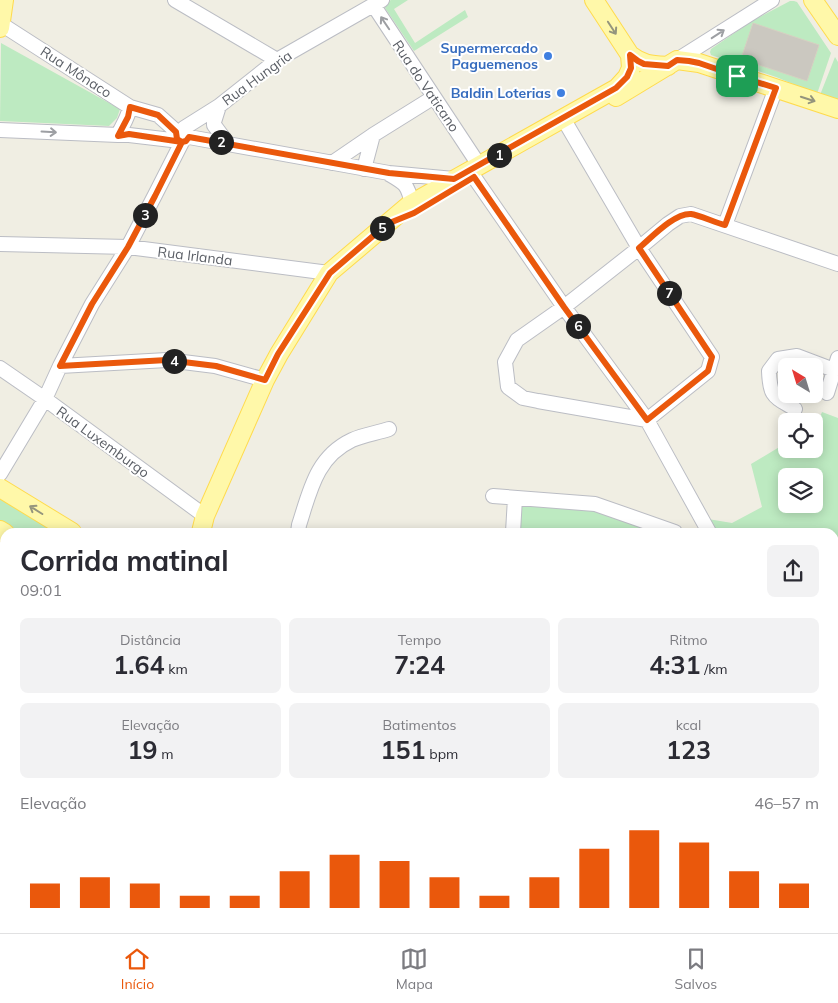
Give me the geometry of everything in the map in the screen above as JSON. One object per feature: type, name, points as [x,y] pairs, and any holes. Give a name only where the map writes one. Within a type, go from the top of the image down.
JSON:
[{"type":"main road","points":[[1,26],[4,0]]},
{"type":"main road","points":[[594,0],[630,55],[644,64],[699,63],[838,109]]},
{"type":"main road","points":[[813,0],[838,36]]},
{"type":"main road","points":[[387,224],[414,213],[477,171],[616,88],[627,77],[631,68],[630,55]]},
{"type":"main road","points":[[203,524],[278,354],[330,273],[412,203],[454,179],[477,171],[567,125],[672,64]]},
{"type":"main road","points":[[0,488],[65,528]]},
{"type":"street","points":[[672,64],[772,0]]},
{"type":"street","points":[[179,1],[277,60]]},
{"type":"street","name":"Rua Hungria","points":[[182,136],[277,60],[378,3]]},
{"type":"street","name":"Rua do Vaticano","points":[[378,3],[477,171],[564,307],[647,420],[707,528]]},
{"type":"street","name":"Rua Mônaco","points":[[1,26],[130,107],[158,115],[182,136]]},
{"type":"street","points":[[725,225],[776,88]]},
{"type":"street","points":[[332,163],[434,97]]},
{"type":"street","points":[[219,106],[214,125],[228,144]]},
{"type":"street","points":[[118,136],[128,117],[130,107]]},
{"type":"street","points":[[567,125],[639,248],[712,357],[708,371],[647,420],[523,398],[508,386],[505,362],[517,340],[564,307],[639,248],[668,224],[680,216],[691,214],[838,264]]},
{"type":"street","points":[[0,130],[118,136],[129,134],[182,136],[389,173],[454,179]]},
{"type":"street","points":[[364,169],[373,135]]},
{"type":"street","points":[[0,474],[45,400],[92,304],[128,247],[155,196],[182,136]]},
{"type":"street","points":[[389,173],[407,186],[412,203]]},
{"type":"street","name":"Rua Irlanda","points":[[0,244],[128,247],[330,273]]},
{"type":"street","points":[[795,409],[773,395],[769,384],[768,371],[778,359],[797,356],[836,364],[827,393]]},
{"type":"street","points":[[60,366],[167,360],[216,366],[265,380]]},
{"type":"street","name":"Rua Luxemburgo","points":[[0,368],[45,400],[203,524]]},
{"type":"street","points":[[299,528],[313,480],[329,456],[352,440],[389,429]]},
{"type":"street","points":[[493,496],[595,504],[664,528]]},
{"type":"street","points":[[513,528],[515,498]]},
{"type":"green space","points":[[391,0],[408,0],[394,9],[415,43],[465,10],[468,17],[414,51],[385,8],[387,2]]},
{"type":"green space","points":[[790,1],[797,2],[831,53],[817,94],[776,77],[711,55],[710,52],[711,49],[752,21]]},
{"type":"green space","points":[[1,43],[120,109],[117,118],[109,126],[0,121]]},
{"type":"green space","points":[[835,57],[838,62],[838,101],[820,95]]},
{"type":"green space","points":[[822,412],[838,418],[838,528],[708,528],[702,518],[732,523],[762,507],[751,464],[778,448],[778,458],[823,458],[822,413]]},
{"type":"green space","points":[[0,495],[56,528],[11,528],[0,522]]},
{"type":"green space","points":[[519,506],[595,510],[651,528],[517,528]]},
{"type":"building","points":[[753,23],[819,45],[807,81],[741,59]]},
{"type":"place","name":"Supermercado Paguemenos","points":[[548,56]]},
{"type":"place","name":"Baldin Loterias","points":[[561,93]]},
{"type":"route","points":[[737,76],[689,61],[677,60],[668,66],[644,64],[630,55],[631,68],[627,77],[616,88],[454,179],[389,173],[189,137],[186,141],[182,142],[129,134],[118,136],[128,117],[130,107],[158,115],[176,132],[177,139],[182,142],[128,247],[92,304],[60,366],[167,360],[216,366],[265,380],[278,354],[330,273],[387,224],[414,213],[474,177],[564,307],[647,420],[708,371],[712,357],[639,248],[680,216],[691,214],[725,225],[776,88],[737,76]]}]
